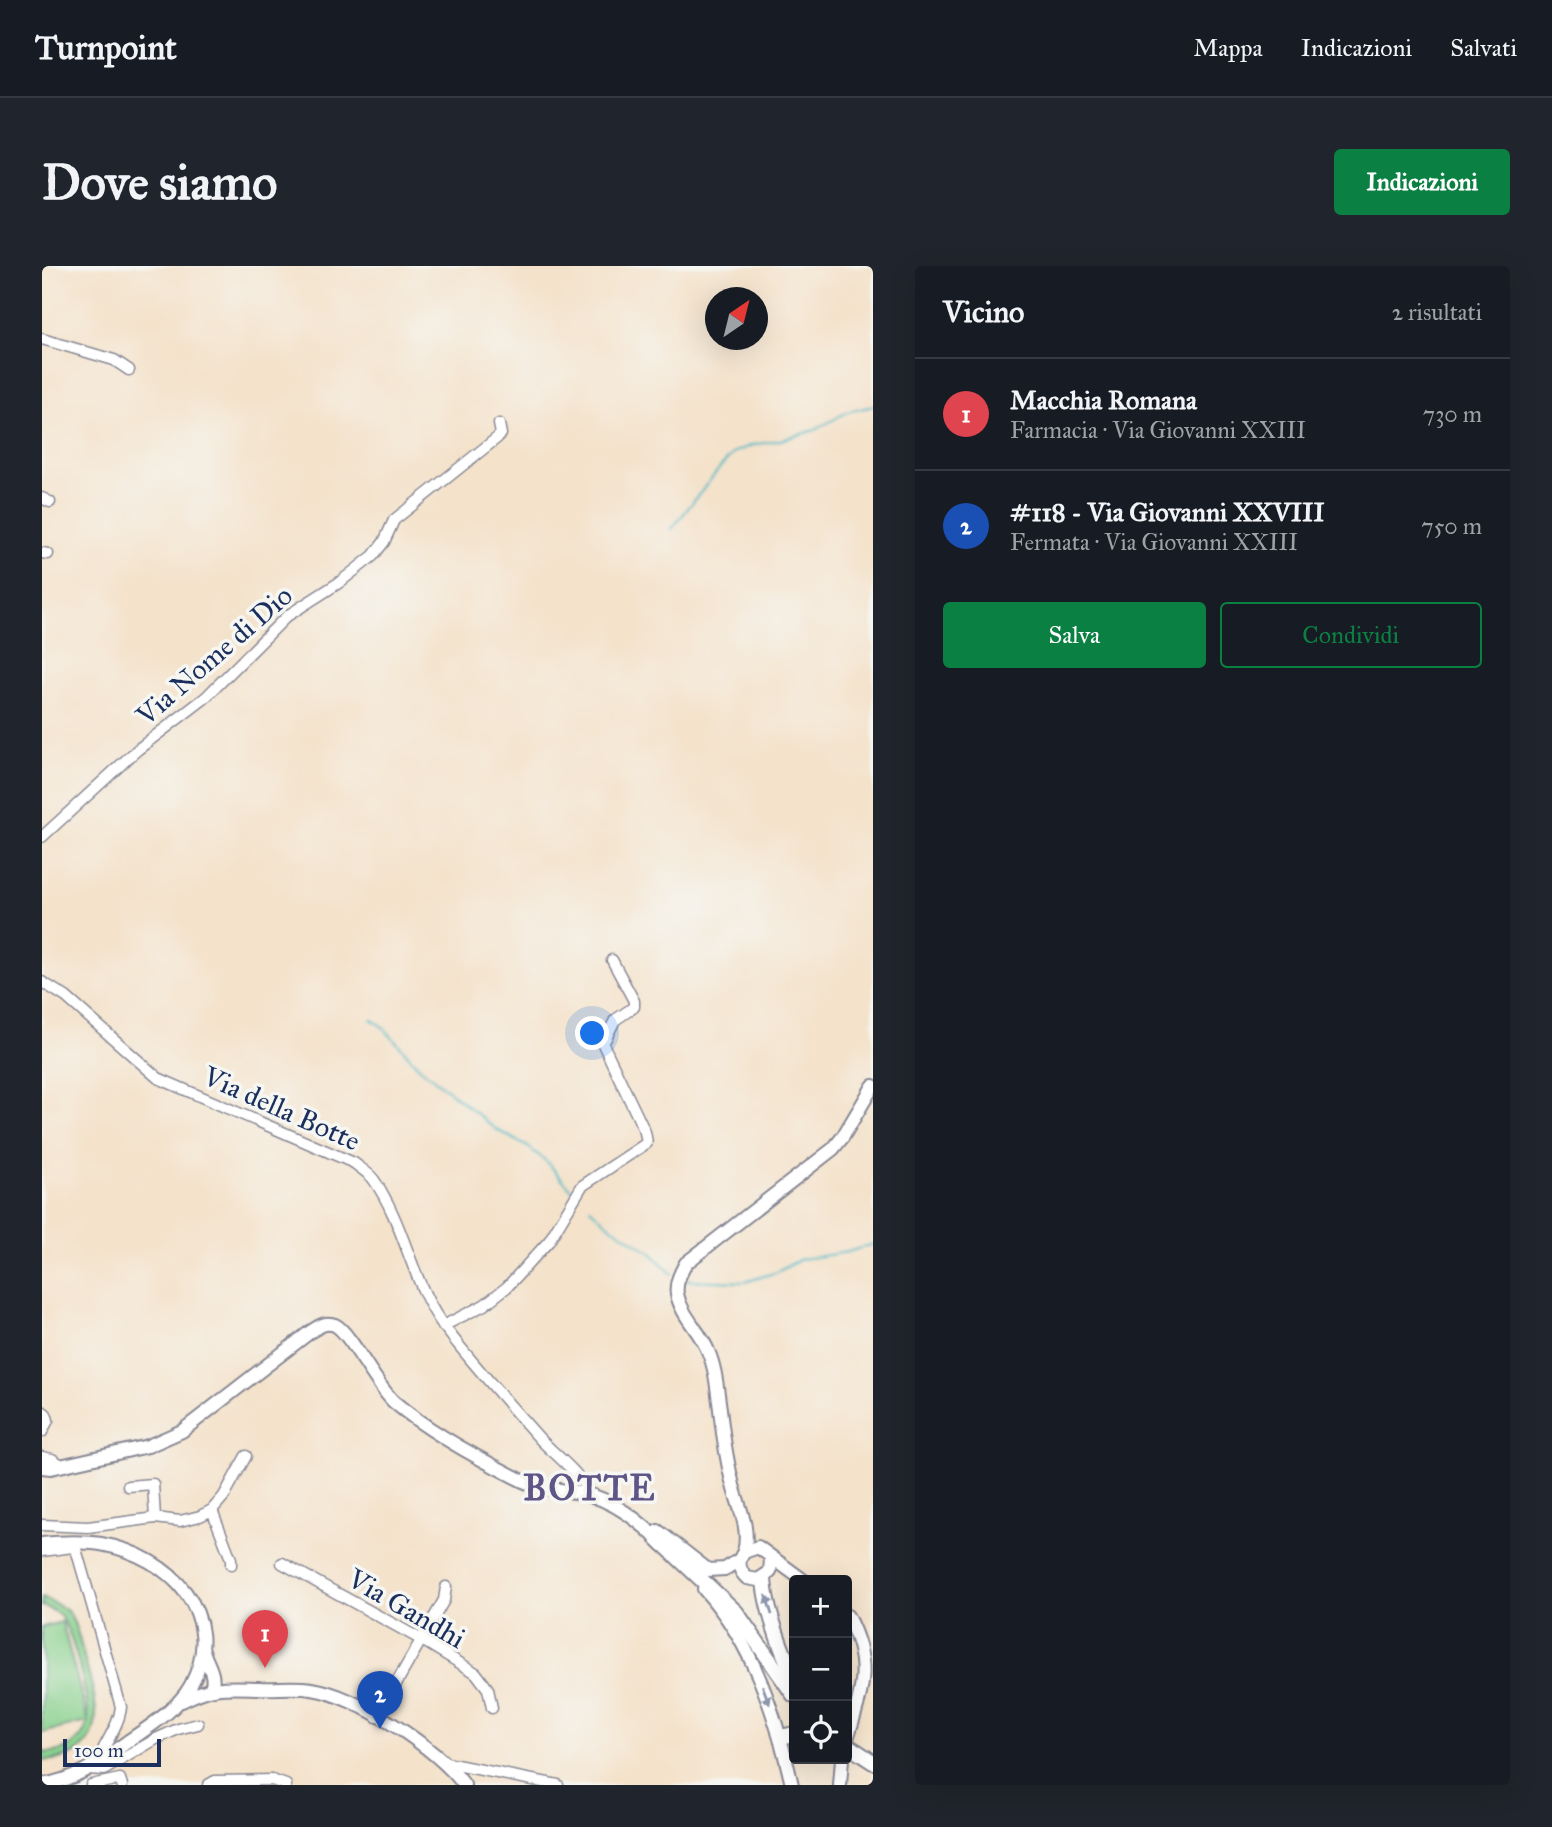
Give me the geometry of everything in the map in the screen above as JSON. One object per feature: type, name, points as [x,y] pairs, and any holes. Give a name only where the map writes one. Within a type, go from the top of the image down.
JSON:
[{"type":"highway","points":[[656,1537],[736,1612],[789,1688]]},
{"type":"highway","points":[[767,1575],[767,1598],[789,1665]]},
{"type":"highway","points":[[852,1747],[873,1762]]},
{"type":"main road","points":[[791,1575],[779,1571],[752,1580],[740,1569],[747,1542],[724,1440],[712,1361],[677,1294],[681,1272],[686,1263],[833,1149],[873,1086]]},
{"type":"main road","points":[[42,1467],[63,1466],[148,1446],[182,1431],[310,1332],[321,1325],[334,1325],[346,1335],[379,1385],[393,1401],[416,1418],[490,1464],[530,1485],[588,1494],[608,1503],[656,1537],[710,1596],[736,1631],[788,1735],[792,1785]]},
{"type":"main road","points":[[743,1515],[767,1554],[767,1575]]},
{"type":"main road","points":[[636,1521],[662,1534],[708,1570],[725,1569],[753,1547],[794,1575]]},
{"type":"main road","points":[[42,1544],[101,1544],[128,1552],[161,1569],[178,1583],[199,1615],[204,1680]]},
{"type":"main road","points":[[852,1625],[860,1640],[866,1668],[863,1695],[852,1734]]},
{"type":"main road","points":[[43,1785],[76,1777],[92,1767],[204,1680]]},
{"type":"main road","points":[[204,1680],[234,1686],[314,1689],[355,1703],[402,1731],[446,1763],[464,1785]]},
{"type":"main road","points":[[840,1785],[842,1764]]},
{"type":"street","points":[[42,339],[114,360],[129,370]]},
{"type":"street","name":"Via Nome di Dio","points":[[42,837],[137,750],[205,698],[287,616],[340,582],[373,556],[384,542],[394,520],[497,438],[501,434],[499,424]]},
{"type":"street","points":[[443,1326],[484,1305],[507,1287],[549,1241],[582,1186],[646,1143],[645,1132],[603,1044],[615,1020],[634,1007],[634,1001],[612,960]]},
{"type":"street","name":"Via della Botte","points":[[42,982],[66,997],[158,1078],[354,1163],[372,1178],[397,1221],[429,1303],[443,1326],[539,1438],[586,1485],[588,1494]]},
{"type":"street","points":[[42,1411],[48,1420],[42,1432]]},
{"type":"street","points":[[42,1457],[52,1459],[63,1466]]},
{"type":"street","points":[[42,1525],[88,1527],[155,1518],[180,1521],[200,1516],[212,1510],[224,1496],[246,1457]]},
{"type":"street","points":[[128,1486],[153,1483],[155,1518]]},
{"type":"street","points":[[212,1510],[231,1565]]},
{"type":"street","points":[[42,1551],[75,1545],[121,1707],[120,1714],[92,1767],[104,1770],[156,1739],[198,1724]]},
{"type":"street","name":"Via Gandhi","points":[[282,1563],[476,1673],[488,1689],[492,1708]]},
{"type":"street","points":[[377,1717],[444,1600],[446,1587]]},
{"type":"street","points":[[446,1763],[558,1785]]},
{"type":"street","points":[[91,1785],[120,1779],[122,1785]]},
{"type":"street","points":[[209,1784],[272,1780],[286,1785]]},
{"type":"green space","points":[[42,1598],[66,1610],[73,1621],[92,1686],[96,1712],[92,1736],[84,1746],[69,1756],[50,1760],[42,1760],[42,1752],[58,1751],[71,1746],[77,1742],[88,1722],[42,1733],[42,1627],[62,1622],[88,1720],[88,1711],[70,1636],[61,1617],[42,1606]]},
{"type":"waterway","points":[[671,530],[735,452],[815,430],[847,412],[873,406]]},
{"type":"waterway","points":[[371,1019],[383,1027],[419,1067],[497,1130],[528,1147],[546,1161],[574,1192]]},
{"type":"waterway","points":[[590,1208],[612,1227],[650,1252],[672,1274]]},
{"type":"waterway","points":[[686,1280],[745,1282],[777,1272],[801,1259],[848,1252],[873,1244]]},
{"type":"place","name":"Macchia Romana","points":[[265,1668]]},
{"type":"place","name":"#118 - Via Giovanni XXVIII","points":[[380,1729]]},
{"type":"district","name":"BOTTE","points":[[590,1488]]}]
